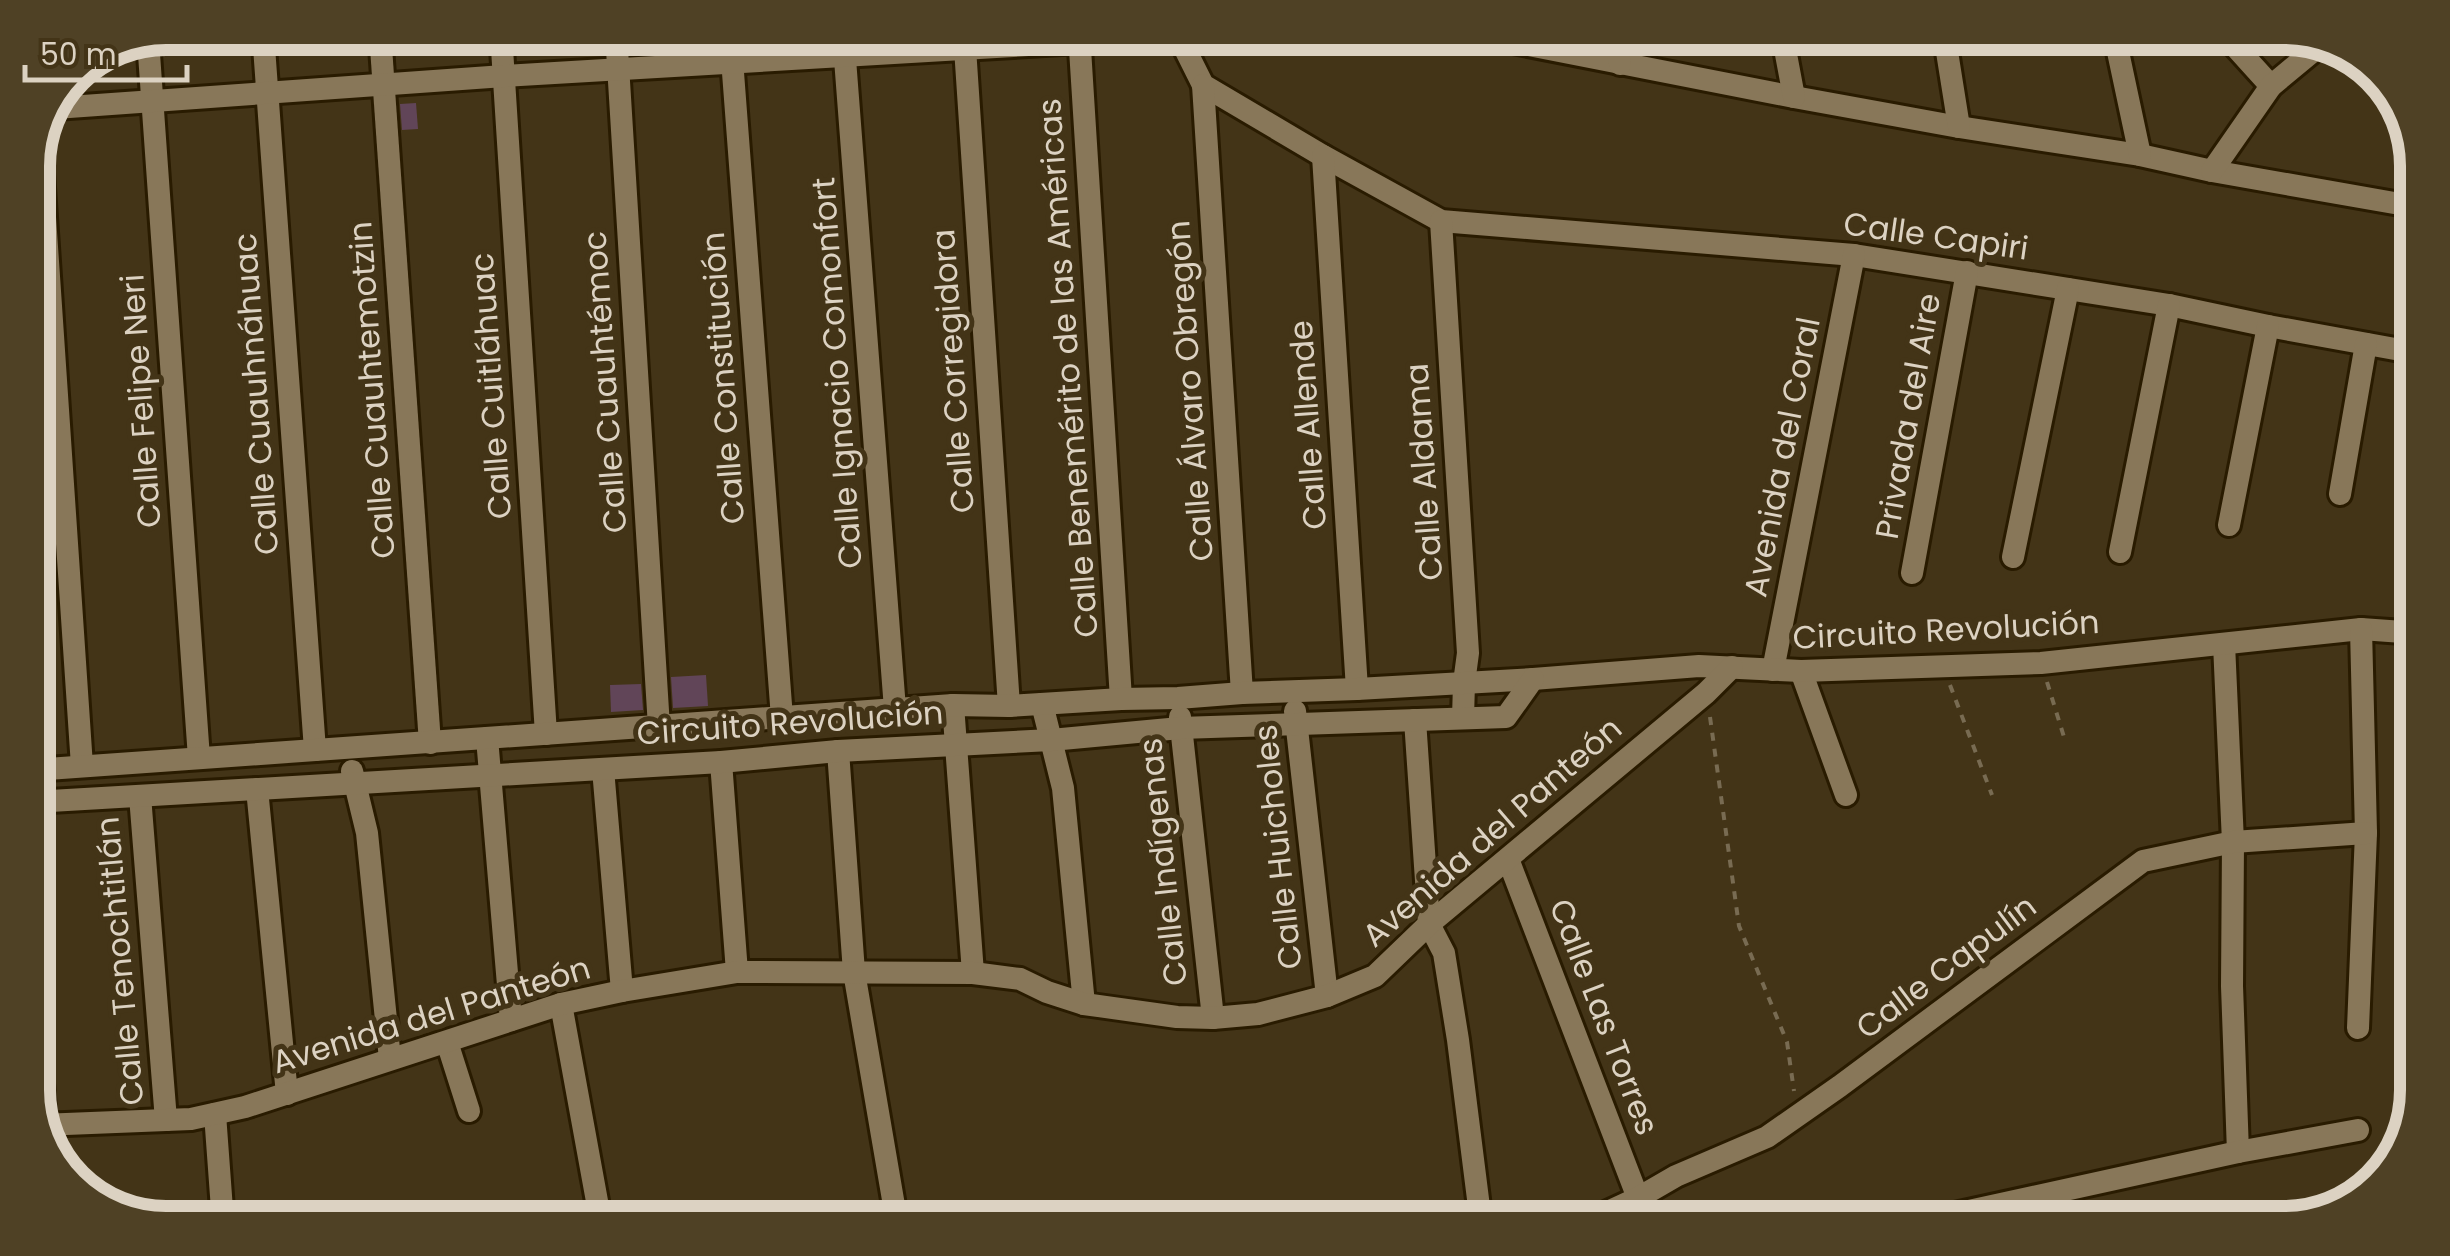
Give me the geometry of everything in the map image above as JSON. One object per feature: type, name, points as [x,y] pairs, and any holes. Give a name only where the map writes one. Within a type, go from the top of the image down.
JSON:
[{"type":"street","name":"Calle Cuauhnáhuac","points":[[264,50],[315,750]]},
{"type":"street","name":"Calle Cuauhtemotzin","points":[[381,50],[430,742]]},
{"type":"street","name":"Calle Cuitláhuac","points":[[502,50],[546,734]]},
{"type":"street","name":"Calle Cuauhtémoc","points":[[617,50],[660,726]]},
{"type":"street","name":"Calle Constitución","points":[[731,50],[782,718]]},
{"type":"street","name":"Calle Ignacio Comonfort","points":[[844,50],[896,708]]},
{"type":"street","points":[[66,107],[892,50]]},
{"type":"street","name":"Calle Corregidora","points":[[965,50],[1009,706]]},
{"type":"street","name":"Calle Benemérito de las Américas","points":[[1080,50],[1121,698]]},
{"type":"street","points":[[1187,50],[1204,85],[1440,221]]},
{"type":"street","points":[[1553,50],[1794,98],[2140,154],[2212,171],[2400,204]]},
{"type":"street","points":[[1617,50],[1620,64]]},
{"type":"street","points":[[1785,50],[1794,98]]},
{"type":"street","points":[[1947,50],[1959,126]]},
{"type":"street","points":[[2118,50],[2140,154]]},
{"type":"street","points":[[2239,50],[2271,86]]},
{"type":"street","name":"Calle Felipe Neri","points":[[149,51],[199,758]]},
{"type":"street","points":[[2212,171],[2271,86],[2310,53]]},
{"type":"street","name":"Calle Álvaro Obregón","points":[[1204,85],[1242,693]]},
{"type":"street","name":"Calle Allende","points":[[1324,156],[1357,689]]},
{"type":"street","name":"Calle Capiri","points":[[1440,221],[1854,256],[2169,304],[2400,350]]},
{"type":"street","name":"Calle Aldama","points":[[1440,221],[1468,653],[1463,718]]},
{"type":"street","name":"Avenida del Coral","points":[[1773,670],[1854,256]]},
{"type":"street","name":"Privada del Aire","points":[[1912,573],[1968,272]]},
{"type":"street","points":[[2013,557],[2068,289]]},
{"type":"street","points":[[50,291],[82,766]]},
{"type":"street","points":[[2120,552],[2169,304]]},
{"type":"street","points":[[2230,525],[2268,326]]},
{"type":"street","points":[[2340,494],[2366,344]]},
{"type":"street","points":[[2358,1028],[2366,833],[2361,629]]},
{"type":"street","name":"Circuito Revolución","points":[[50,769],[896,708],[1357,689],[1699,666],[1802,670],[2041,664],[2361,629],[2400,632]]},
{"type":"street","points":[[2224,644],[2233,842],[2232,986],[2238,1152]]},
{"type":"street","name":"Avenida del Panteón","points":[[55,1124],[166,1120],[215,1114],[561,1004],[738,972],[973,973],[1020,979],[1084,1004],[1178,1018],[1258,1014],[1326,996],[1374,976],[1429,924],[1706,693],[1732,667]]},
{"type":"street","points":[[1802,670],[1846,795]]},
{"type":"street","name":"Circuito Revolución","points":[[50,801],[721,762],[1180,728],[1506,717],[1534,679]]},
{"type":"street","name":"Calle Huicholes","points":[[1294,692],[1326,996]]},
{"type":"street","name":"Calle Indígenas","points":[[1178,698],[1213,1018]]},
{"type":"street","points":[[1042,704],[1064,788],[1084,1004]]},
{"type":"street","points":[[953,705],[973,973]]},
{"type":"street","points":[[1415,720],[1429,924],[1444,953],[1479,1206]]},
{"type":"street","points":[[487,738],[511,1020]]},
{"type":"street","points":[[348,748],[367,834],[390,1058]]},
{"type":"street","points":[[838,751],[854,972],[893,1206]]},
{"type":"street","points":[[721,762],[738,972]]},
{"type":"street","points":[[603,769],[622,991]]},
{"type":"street","points":[[257,789],[286,1094]]},
{"type":"street","name":"Calle Tenochtitlán","points":[[140,796],[166,1120]]},
{"type":"street","name":"Calle Capulín","points":[[1621,1206],[1676,1176],[1767,1137],[2144,861],[2233,842],[2366,833]]},
{"type":"street","name":"Calle Las Torres","points":[[1508,859],[1638,1198]]},
{"type":"street","points":[[561,1004],[599,1206]]},
{"type":"street","points":[[447,1042],[468,1111]]},
{"type":"street","points":[[215,1114],[222,1206]]},
{"type":"street","points":[[1995,1206],[2238,1152],[2358,1130]]},
{"type":"path","points":[[2041,664],[2064,738]]},
{"type":"path","points":[[1943,667],[1992,795]]},
{"type":"path","points":[[1706,693],[1739,926],[1787,1042],[1797,1116]]},
{"type":"building","points":[[416,103],[418,129],[402,130],[400,104]]},
{"type":"building","points":[[706,675],[708,706],[673,708],[671,677]]},
{"type":"building","points":[[641,684],[643,710],[611,712],[610,685]]}]
